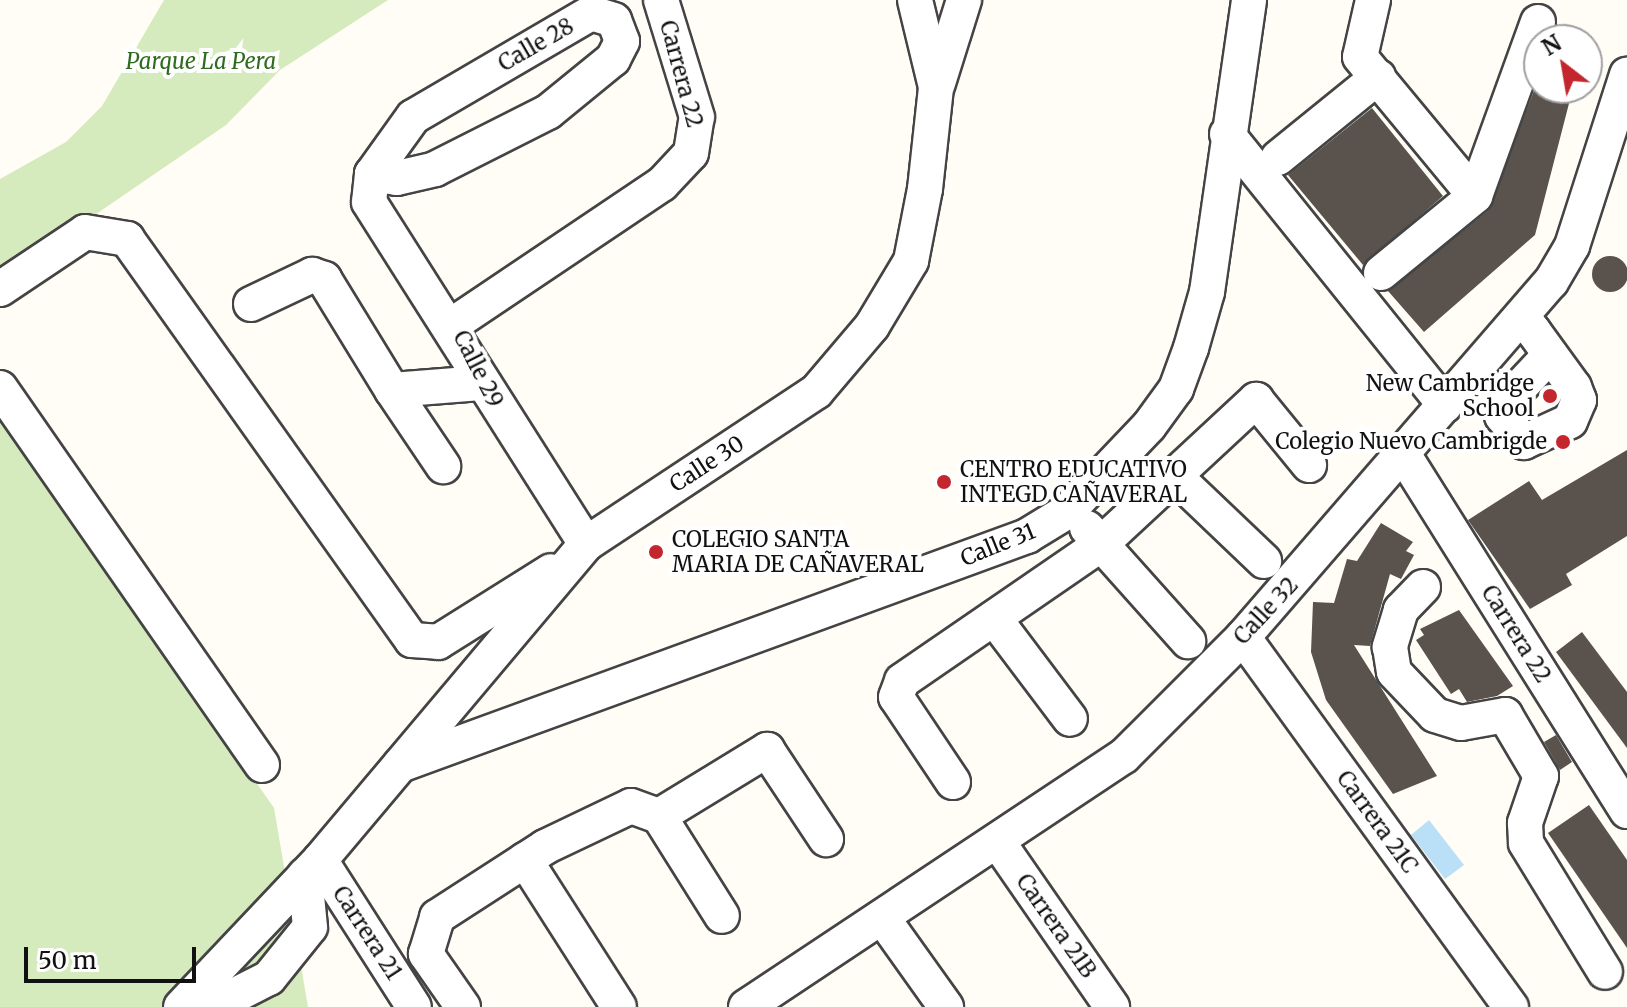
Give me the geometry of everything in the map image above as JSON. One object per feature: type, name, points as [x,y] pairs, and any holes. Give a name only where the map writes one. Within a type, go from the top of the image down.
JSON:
[{"type":"street","name":"Carrera 22","points":[[661,0],[699,136],[662,184]]},
{"type":"street","name":"Calle 30","points":[[181,1007],[312,867],[586,544],[816,392],[872,326],[911,261],[936,87],[915,0]]},
{"type":"street","points":[[936,87],[964,0]]},
{"type":"street","name":"Calle 31","points":[[399,766],[1027,536],[1068,511],[1176,389],[1207,292],[1227,134],[1249,0]]},
{"type":"street","points":[[1373,0],[1360,57],[1475,196]]},
{"type":"street","name":"Calle 28","points":[[591,13],[614,20],[622,41],[613,59],[548,112],[435,169],[397,178],[372,174],[413,117],[591,13]]},
{"type":"street","points":[[1381,273],[1475,196],[1538,22]]},
{"type":"street","name":"Calle 32","points":[[746,1007],[1000,845],[1124,756],[1243,637],[1405,457],[1445,405],[1522,316],[1572,246],[1627,75]]},
{"type":"street","points":[[1278,158],[1378,77]]},
{"type":"street","points":[[1227,134],[1445,405]]},
{"type":"street","points":[[372,174],[369,202],[452,325]]},
{"type":"street","name":"Calle 29","points":[[586,544],[481,383],[452,325],[662,184]]},
{"type":"street","points":[[0,289],[85,232],[127,239],[412,640],[438,642],[545,571],[560,572]]},
{"type":"street","points":[[251,304],[312,275],[324,279],[443,466]]},
{"type":"street","points":[[1522,316],[1550,355]]},
{"type":"street","points":[[392,390],[481,383]]},
{"type":"street","points":[[0,388],[262,765]]},
{"type":"street","points":[[953,782],[896,697],[902,681],[1101,544],[1178,479],[1256,400],[1309,465]]},
{"type":"street","name":"Carrera 22","points":[[1405,457],[1627,811]]},
{"type":"street","points":[[1178,479],[1264,561]]},
{"type":"street","points":[[1068,511],[1188,641]]},
{"type":"street","points":[[1423,587],[1401,610],[1390,647],[1394,672],[1435,715],[1461,723],[1505,715],[1547,683]]},
{"type":"street","points":[[994,618],[1070,719]]},
{"type":"street","name":"Carrera 21C","points":[[1243,637],[1511,1007]]},
{"type":"street","points":[[1505,715],[1541,776],[1525,823],[1526,843],[1605,972]]},
{"type":"street","points":[[659,816],[767,750],[826,839]]},
{"type":"street","points":[[463,1007],[426,954],[428,928],[452,904],[525,860],[631,806],[659,816],[722,916]]},
{"type":"street","name":"Carrera 21B","points":[[1000,845],[1112,1007]]},
{"type":"street","points":[[525,860],[619,1007]]},
{"type":"street","points":[[212,1007],[269,978],[310,927],[312,867]]},
{"type":"street","name":"Carrera 21","points":[[312,867],[414,1007]]},
{"type":"street","points":[[884,920],[946,1007]]},
{"type":"green space","name":"Parque La Pera","points":[[164,0],[388,0],[280,70],[226,125],[0,280],[0,179],[66,142],[102,106]]},
{"type":"green space","points":[[0,415],[274,808],[308,1007],[0,1007]]},
{"type":"water","points":[[1429,820],[1464,865],[1445,879],[1411,835]]},
{"type":"building","points":[[1529,104],[1569,104],[1535,235],[1424,332],[1388,291],[1488,211]]},
{"type":"building","points":[[1372,108],[1443,196],[1363,265],[1288,175]]},
{"type":"building","points":[[1610,256],[1623,261],[1628,274],[1623,287],[1610,292],[1597,287],[1592,274],[1597,261]]},
{"type":"building","points":[[1627,450],[1627,536],[1566,574],[1572,585],[1530,609],[1468,520],[1529,481],[1542,500]]},
{"type":"building","points":[[1381,523],[1413,542],[1406,551],[1414,555],[1401,579],[1390,574],[1370,646],[1354,645],[1437,776],[1393,794],[1326,700],[1311,652],[1313,602],[1334,603],[1347,559],[1357,561]]},
{"type":"building","points":[[1459,610],[1513,686],[1497,696],[1467,702],[1459,689],[1451,694],[1416,640],[1424,635],[1420,629]]},
{"type":"building","points":[[1582,632],[1627,692],[1627,748],[1556,652]]},
{"type":"building","points":[[1556,735],[1572,762],[1560,770],[1544,742]]},
{"type":"building","points":[[1589,805],[1627,860],[1627,948],[1548,833]]},
{"type":"place","name":"New Cambridge School","points":[[1550,396]]},
{"type":"place","name":"Colegio Nuevo Cambrigde","points":[[1563,442]]},
{"type":"place","name":"CENTRO EDUCATIVO INTEGD CAÑAVERAL","points":[[944,482]]},
{"type":"place","name":"COLEGIO SANTA MARIA DE CAÑAVERAL","points":[[656,552]]}]
